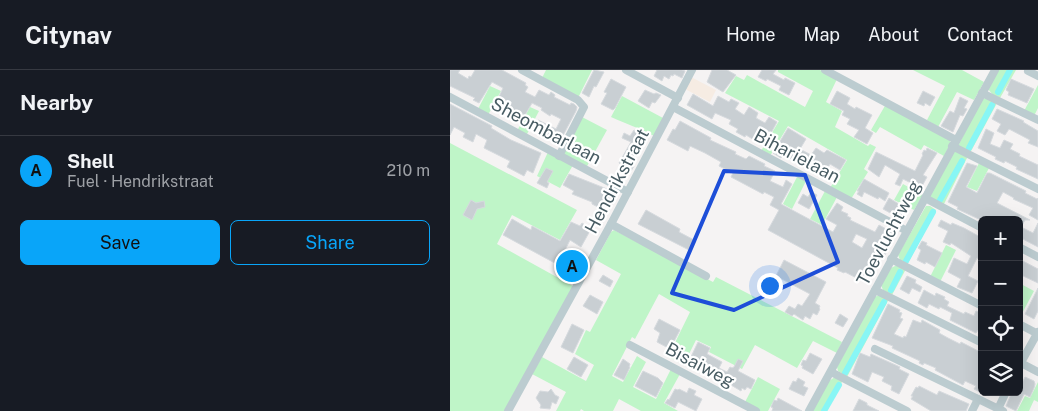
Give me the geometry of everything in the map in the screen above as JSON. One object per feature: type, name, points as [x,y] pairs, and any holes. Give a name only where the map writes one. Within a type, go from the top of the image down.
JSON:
[{"type":"street","points":[[522,70],[583,104],[581,116],[559,156]]},
{"type":"street","points":[[626,70],[678,98]]},
{"type":"street","name":"Hendrikstraat","points":[[508,411],[611,224],[692,70]]},
{"type":"street","points":[[825,70],[1038,189]]},
{"type":"street","name":"Toevluchtweg","points":[[809,411],[994,70]]},
{"type":"street","points":[[1028,71],[1038,76]]},
{"type":"street","points":[[982,92],[1038,120]]},
{"type":"street","name":"Sheombarlaan","points":[[450,97],[628,192]]},
{"type":"street","name":"Biharielaan","points":[[673,107],[907,231]]},
{"type":"street","points":[[925,198],[978,226]]},
{"type":"street","points":[[611,224],[706,276]]},
{"type":"street","points":[[1023,250],[1038,257]]},
{"type":"street","points":[[891,259],[978,304]]},
{"type":"street","points":[[875,290],[978,341]]},
{"type":"street","points":[[1023,326],[1038,333],[1023,358]]},
{"type":"street","name":"Bisaiweg","points":[[630,344],[756,411]]},
{"type":"street","points":[[875,349],[1000,410],[1005,396]]},
{"type":"street","points":[[1023,364],[1038,372]]},
{"type":"street","points":[[831,372],[907,411]]},
{"type":"street","points":[[972,411],[978,399]]},
{"type":"highlighted area","points":[[724,171],[805,175],[838,262],[734,310],[672,293]]},
{"type":"green space","points":[[546,70],[592,70],[578,98],[542,78]]},
{"type":"green space","points":[[778,70],[820,70],[837,79],[826,102],[842,111],[835,127],[868,146],[870,144],[876,147],[864,169],[868,172],[851,199],[830,188],[847,160],[788,126],[770,156],[761,151],[779,121],[725,93],[736,76],[744,80],[747,75],[805,107],[813,91],[778,72]]},
{"type":"green space","points":[[913,70],[962,70],[984,82],[974,100],[957,92],[938,127],[927,120],[945,86]]},
{"type":"green space","points":[[998,70],[1016,70],[1000,98],[993,95],[988,89]]},
{"type":"green space","points":[[1038,85],[1038,108],[1034,116],[1024,111]]},
{"type":"green space","points":[[490,86],[501,91],[488,115],[478,109]]},
{"type":"green space","points":[[622,96],[663,118],[654,136],[611,117]]},
{"type":"green space","points":[[986,98],[997,103],[970,153],[958,146],[982,99]]},
{"type":"green space","points":[[886,104],[949,139],[951,143],[944,156],[924,145],[921,150],[880,127],[876,133],[871,130]]},
{"type":"green space","points":[[530,107],[539,111],[526,136],[517,131]]},
{"type":"green space","points":[[582,117],[607,130],[586,168],[565,157],[563,151]]},
{"type":"green space","points":[[450,143],[577,210],[560,240],[512,215],[497,244],[573,286],[554,324],[504,411],[450,411]]},
{"type":"green space","points":[[956,151],[968,156],[943,206],[930,198],[930,194]]},
{"type":"green space","points":[[548,152],[573,165],[560,188],[537,176]]},
{"type":"green space","points":[[979,163],[989,168],[977,191],[967,187]]},
{"type":"green space","points":[[797,177],[806,181],[792,209],[783,204]]},
{"type":"green space","points":[[903,184],[923,195],[914,210],[894,200]]},
{"type":"green space","points":[[825,191],[837,197],[822,225],[810,219]]},
{"type":"green space","points":[[926,206],[936,210],[907,265],[900,260],[898,255]]},
{"type":"green space","points":[[614,230],[713,282],[716,277],[842,342],[837,353],[813,341],[797,368],[755,345],[742,369],[709,352],[711,347],[696,340],[684,364],[668,357],[690,312],[659,294],[635,339],[632,337],[612,376],[623,382],[637,356],[646,362],[633,387],[656,399],[671,369],[680,374],[664,403],[678,411],[641,411],[619,399],[613,411],[584,411],[581,409],[580,411],[556,411],[566,392],[532,374],[542,357],[586,381],[594,365],[575,354],[586,330],[590,332],[621,274],[596,260],[611,232]]},
{"type":"green space","points":[[946,245],[956,250],[940,282],[930,277]]},
{"type":"green space","points":[[897,265],[906,269],[892,295],[883,290],[881,285],[891,268]]},
{"type":"green space","points":[[1023,285],[1034,291],[1023,312]]},
{"type":"green space","points":[[879,295],[889,299],[847,377],[838,371],[837,367],[875,297]]},
{"type":"green space","points":[[758,377],[780,389],[768,411],[756,411],[744,404]]},
{"type":"green space","points":[[835,377],[843,380],[827,411],[812,411],[829,381]]},
{"type":"green space","points":[[1038,382],[1038,402],[1034,400],[1029,411],[1017,411],[1025,396],[1030,398]]},
{"type":"sand","points":[[691,77],[716,90],[710,102],[685,89]]},
{"type":"building","points":[[450,70],[460,70],[458,73],[468,79],[475,70],[502,70],[526,83],[525,85],[528,87],[525,92],[535,97],[539,90],[549,95],[551,92],[555,95],[554,97],[570,105],[571,103],[574,104],[577,107],[576,111],[560,141],[533,129],[538,120],[556,129],[561,119],[551,114],[550,116],[541,110],[542,108],[532,103],[521,122],[513,118],[515,115],[503,109],[502,112],[494,108],[503,88],[492,82],[479,103],[473,100],[475,98],[450,86]]},
{"type":"building","points":[[594,70],[604,72],[589,97],[582,93]]},
{"type":"building","points":[[657,70],[685,71],[682,78],[674,74],[669,79],[664,76],[662,81],[654,76]]},
{"type":"building","points":[[712,70],[727,70],[736,75],[723,92],[707,82]]},
{"type":"building","points":[[762,70],[776,70],[773,74],[795,83],[789,95],[779,90],[781,86],[758,77]]},
{"type":"building","points":[[611,79],[626,87],[613,110],[601,104],[607,93],[604,92]]},
{"type":"building","points":[[1011,79],[1034,89],[1027,103],[1008,95],[1009,92],[1006,90]]},
{"type":"building","points":[[645,90],[661,95],[655,103],[652,102],[649,108],[638,101]]},
{"type":"building","points":[[837,91],[850,98],[847,104],[872,115],[865,128],[873,133],[867,144],[854,137],[859,130],[847,124],[850,119],[842,115],[844,111],[830,104]]},
{"type":"building","points":[[923,91],[935,97],[930,106],[925,103],[924,106],[917,103]]},
{"type":"building","points":[[693,94],[713,106],[718,96],[729,102],[731,99],[739,103],[735,109],[744,115],[749,107],[758,113],[756,118],[765,123],[769,117],[777,122],[771,133],[762,127],[754,140],[746,135],[745,137],[736,132],[738,129],[729,124],[731,120],[715,113],[712,119],[687,105]]},
{"type":"building","points":[[960,97],[968,101],[964,108],[967,109],[963,116],[960,115],[953,132],[941,126],[950,111],[954,113]]},
{"type":"building","points":[[450,104],[492,126],[491,128],[511,140],[541,153],[533,173],[527,170],[524,176],[507,167],[510,161],[484,148],[487,140],[476,134],[473,142],[463,137],[465,133],[454,127],[450,135]]},
{"type":"building","points":[[997,109],[1024,121],[1038,131],[1038,147],[1028,143],[1030,140],[1009,129],[1005,135],[997,131],[1001,124],[992,119]]},
{"type":"building","points":[[680,121],[711,138],[710,140],[736,152],[735,154],[746,159],[749,156],[765,164],[764,166],[775,171],[770,181],[783,187],[786,180],[792,184],[781,204],[833,232],[837,225],[826,219],[837,203],[843,207],[841,211],[848,214],[847,216],[851,218],[850,220],[875,232],[879,225],[895,234],[884,257],[881,255],[866,283],[837,270],[838,268],[768,230],[779,210],[770,205],[774,197],[764,192],[763,194],[731,177],[733,173],[719,166],[721,162],[705,153],[690,146],[688,151],[667,140],[673,129],[675,130]],"holes":[[[856,234],[867,239],[862,248],[852,242]]]},
{"type":"building","points":[[788,128],[806,139],[800,149],[811,155],[816,148],[824,153],[827,150],[846,160],[840,170],[830,164],[822,178],[799,161],[798,163],[783,154],[781,158],[773,153]]},
{"type":"building","points":[[986,129],[994,133],[990,144],[1000,148],[1004,140],[1013,144],[1010,149],[1020,154],[1019,156],[1038,165],[1038,179],[1016,169],[1017,167],[1005,161],[1004,163],[995,159],[996,157],[978,148]]},
{"type":"building","points":[[634,130],[646,136],[630,163],[634,166],[631,171],[619,163],[631,142],[622,138],[624,133],[630,136]]},
{"type":"building","points":[[927,148],[937,153],[923,175],[927,177],[921,188],[903,179],[900,186],[895,184],[900,174],[885,165],[879,177],[868,169],[876,152],[915,171],[924,150],[926,151]]},
{"type":"building","points":[[967,163],[977,166],[966,187],[977,193],[987,173],[990,173],[1026,191],[1025,193],[1038,198],[1038,220],[1029,215],[1033,208],[1003,192],[997,203],[1022,216],[978,216],[978,219],[957,209],[958,207],[948,202]]},
{"type":"building","points":[[546,168],[553,171],[547,182],[549,183],[547,188],[537,183]]},
{"type":"building","points":[[569,174],[607,189],[604,195],[610,198],[609,201],[613,203],[608,212],[592,204],[592,202],[572,194],[574,191],[563,185]]},
{"type":"building","points":[[864,179],[889,193],[885,201],[864,192],[862,197],[857,194]]},
{"type":"building","points":[[811,192],[817,195],[809,209],[798,203],[803,194],[808,197]]},
{"type":"building","points":[[889,198],[907,209],[901,219],[883,209]]},
{"type":"building","points":[[471,200],[476,203],[484,201],[485,207],[477,209],[472,220],[463,215]]},
{"type":"building","points":[[646,210],[680,229],[679,232],[696,241],[691,251],[638,224]]},
{"type":"building","points":[[1023,216],[1030,220],[1025,220],[1023,224]]},
{"type":"building","points":[[512,219],[531,230],[532,226],[560,241],[571,222],[580,226],[582,223],[591,229],[581,247],[570,240],[564,252],[581,262],[575,274],[503,235]]},
{"type":"building","points":[[941,220],[964,228],[978,236],[978,258],[968,276],[978,281],[972,293],[957,287],[961,279],[948,272],[954,258],[967,264],[971,256],[951,243],[950,245],[943,242],[948,231],[938,226]]},
{"type":"building","points":[[1038,223],[1038,247],[1023,239],[1023,228],[1033,233]]},
{"type":"building","points":[[922,241],[942,253],[935,267],[917,260],[921,250],[918,248]]},
{"type":"building","points":[[784,260],[826,282],[815,303],[820,306],[820,309],[817,315],[813,313],[810,319],[805,316],[803,320],[794,314],[792,316],[785,312],[789,306],[795,309],[798,304],[802,306],[810,294],[776,276]]},
{"type":"building","points":[[1023,261],[1038,269],[1038,283],[1023,276]]},
{"type":"building","points":[[603,275],[613,281],[610,287],[599,281]]},
{"type":"building","points":[[907,276],[916,280],[915,283],[922,287],[920,292],[912,288],[909,294],[900,289]]},
{"type":"building","points":[[1038,288],[1038,311],[1034,319],[1025,314]]},
{"type":"building","points":[[924,290],[935,296],[936,293],[945,297],[944,299],[949,302],[947,306],[964,314],[965,312],[974,316],[976,311],[978,312],[978,330],[976,333],[950,320],[952,313],[940,307],[939,309],[929,304],[927,308],[918,303]]},
{"type":"building","points":[[590,295],[603,302],[597,314],[583,306]]},
{"type":"building","points":[[888,304],[902,313],[900,318],[903,319],[894,334],[903,338],[904,336],[906,337],[913,320],[921,323],[922,320],[940,330],[939,333],[948,338],[978,351],[978,391],[974,389],[976,386],[965,381],[963,385],[935,370],[936,368],[924,363],[923,365],[919,363],[920,361],[892,348],[893,346],[872,338]]},
{"type":"building","points":[[840,314],[848,319],[843,327],[835,323]]},
{"type":"building","points":[[659,319],[680,330],[670,349],[657,342],[660,333],[654,329]]},
{"type":"building","points":[[572,324],[584,330],[573,353],[561,347]]},
{"type":"building","points":[[698,342],[710,348],[707,354],[722,362],[719,368],[727,372],[730,367],[734,367],[738,359],[743,361],[738,371],[755,380],[751,389],[747,387],[745,390],[742,388],[741,391],[721,379],[723,376],[690,359]]},
{"type":"building","points":[[810,353],[822,359],[813,374],[802,368],[803,366],[801,365],[803,360],[806,361]]},
{"type":"building","points":[[860,353],[870,357],[871,354],[900,367],[899,369],[909,374],[899,394],[891,390],[892,386],[882,381],[884,377],[872,372],[868,382],[852,374]]},
{"type":"building","points":[[574,357],[588,365],[581,377],[567,369]]},
{"type":"building","points":[[623,359],[630,364],[624,380],[614,375]]},
{"type":"building","points":[[643,371],[658,378],[663,383],[656,397],[635,386]]},
{"type":"building","points":[[1025,377],[1034,381],[1035,384],[1030,397],[1024,394],[1016,411],[1006,406],[1010,396],[1023,396],[1023,381]]},
{"type":"building","points":[[798,378],[805,382],[803,386],[808,388],[804,396],[789,389],[793,381],[796,382]]},
{"type":"building","points":[[919,386],[937,395],[939,391],[969,404],[966,411],[931,411],[911,399],[916,387],[918,388]]},
{"type":"building","points":[[689,388],[696,391],[694,395],[702,399],[696,411],[678,402],[675,408],[665,403],[669,400],[675,389],[687,393]]},
{"type":"building","points":[[551,389],[559,397],[556,404],[552,402],[550,409],[540,408],[541,405],[536,398],[540,391],[548,392]]},
{"type":"building","points":[[778,398],[802,411],[772,411],[773,408],[771,407],[774,400],[777,401]]},
{"type":"building","points":[[859,399],[867,403],[867,405],[879,411],[853,411]]},
{"type":"waterway","points":[[998,92],[1010,70]]},
{"type":"waterway","points":[[969,148],[992,105]]},
{"type":"waterway","points":[[940,200],[962,161]]},
{"type":"waterway","points":[[906,261],[933,212]]},
{"type":"waterway","points":[[891,290],[900,272]]},
{"type":"waterway","points":[[845,373],[884,302]]},
{"type":"waterway","points":[[824,411],[839,385]]},
{"type":"place","name":"Shell","points":[[572,266]]}]
